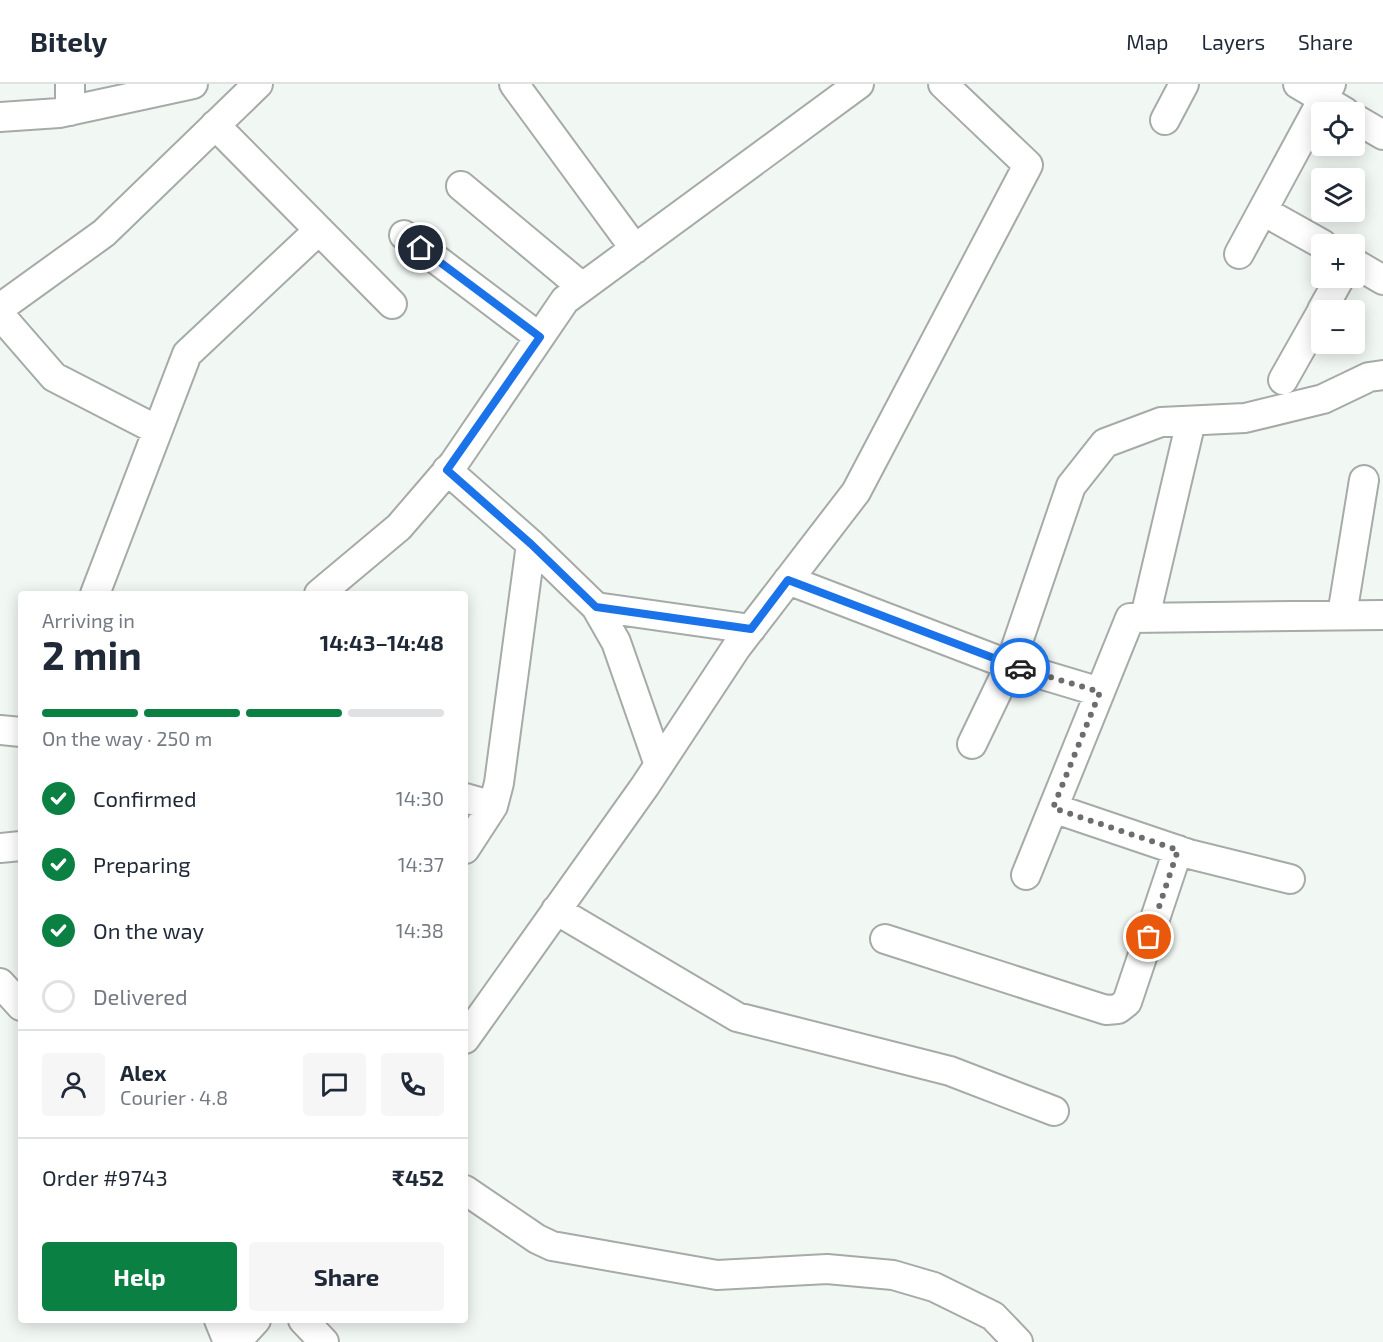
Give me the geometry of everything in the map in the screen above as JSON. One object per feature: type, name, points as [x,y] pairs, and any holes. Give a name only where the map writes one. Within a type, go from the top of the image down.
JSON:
[{"type":"street","points":[[0,117],[70,98],[193,84]]},
{"type":"street","points":[[0,308],[104,233],[258,84]]},
{"type":"street","points":[[514,84],[635,249]]},
{"type":"street","points":[[323,591],[399,527],[447,470],[565,300],[859,84]]},
{"type":"street","points":[[468,1035],[659,765],[751,629],[856,492],[1028,165],[943,84]]},
{"type":"street","points":[[1165,120],[1184,84]]},
{"type":"street","points":[[1239,254],[1333,99],[1298,84]]},
{"type":"street","points":[[1365,124],[1383,135]]},
{"type":"street","points":[[215,125],[392,304]]},
{"type":"street","points":[[461,186],[582,287]]},
{"type":"street","points":[[1263,211],[1311,238]]},
{"type":"street","points":[[96,591],[187,354],[319,230]]},
{"type":"street","points":[[404,235],[540,337]]},
{"type":"street","points":[[1365,270],[1383,280]]},
{"type":"street","points":[[0,315],[54,377],[157,430]]},
{"type":"street","points":[[1283,380],[1311,330]]},
{"type":"street","points":[[972,744],[1010,665],[1071,486],[1105,443],[1161,422],[1245,418],[1323,399],[1369,377],[1383,375]]},
{"type":"street","points":[[1144,618],[1191,421]]},
{"type":"street","points":[[447,470],[531,544],[596,607],[616,642],[659,765]]},
{"type":"street","points":[[1342,615],[1364,480]]},
{"type":"street","points":[[468,844],[493,806],[499,783],[531,544]]},
{"type":"street","points":[[788,580],[1010,665],[1100,692]]},
{"type":"street","points":[[596,607],[751,629]]},
{"type":"street","points":[[1026,875],[1130,618],[1383,615]]},
{"type":"street","points":[[0,730],[18,732]]},
{"type":"street","points":[[468,799],[493,806]]},
{"type":"street","points":[[1053,808],[1178,850],[1290,879]]},
{"type":"street","points":[[0,848],[18,846]]},
{"type":"street","points":[[885,939],[1106,1010],[1118,1009],[1127,1002],[1178,850]]},
{"type":"street","points":[[556,910],[737,1017],[950,1071],[1054,1111]]},
{"type":"street","points":[[0,983],[18,1003]]},
{"type":"street","points":[[468,1192],[537,1239],[552,1246],[717,1275],[827,1269],[893,1275],[934,1287],[993,1316],[1018,1342]]},
{"type":"street","points":[[220,1323],[228,1342]]},
{"type":"street","points":[[236,1342],[253,1323]]},
{"type":"street","points":[[306,1323],[324,1342]]},
{"type":"way so far","points":[[1020,668],[1100,692],[1053,808],[1178,850],[1149,937]]},
{"type":"route","points":[[421,248],[540,337],[447,470],[531,544],[596,607],[751,629],[788,580],[1020,668]]}]
